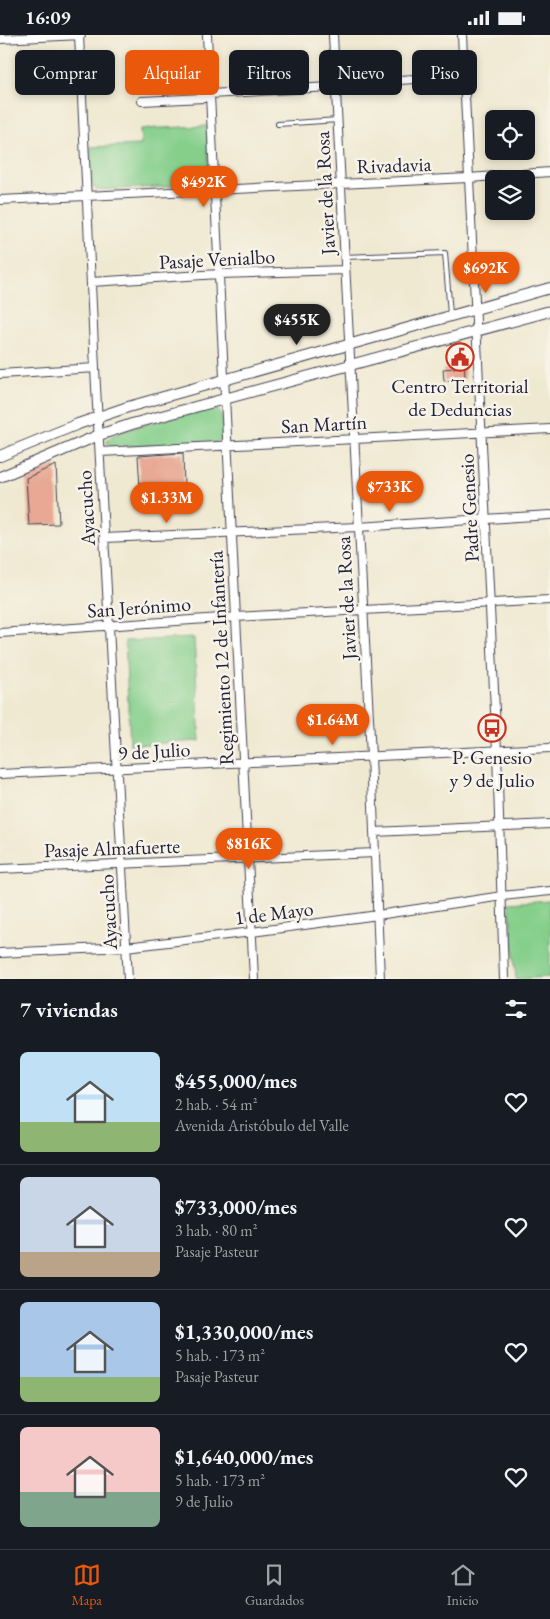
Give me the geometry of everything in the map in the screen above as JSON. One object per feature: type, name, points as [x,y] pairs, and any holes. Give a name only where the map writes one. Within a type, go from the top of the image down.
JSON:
[{"type":"main road","points":[[0,456],[98,417],[224,379],[550,288]]},
{"type":"main road","points":[[0,477],[99,435],[132,424],[550,311]]},
{"type":"street","points":[[0,39],[80,35]]},
{"type":"street","name":"Ayacucho","points":[[80,35],[108,626],[128,979]]},
{"type":"street","name":"Regimiento 12 de Infantería","points":[[207,35],[208,50]]},
{"type":"street","name":"Javier de la Rosa","points":[[333,35],[334,50]]},
{"type":"street","name":"Padre Genesio","points":[[462,35],[497,751],[504,979]]},
{"type":"street","points":[[219,93],[319,88]]},
{"type":"street","points":[[142,101],[204,98],[208,95]]},
{"type":"street","name":"Regimiento 12 de Infantería","points":[[210,95],[254,979]]},
{"type":"street","name":"Javier de la Rosa","points":[[337,95],[344,270],[371,756],[380,979]]},
{"type":"street","name":"Rivadavia","points":[[0,200],[214,191],[550,172]]},
{"type":"street","name":"Pasaje Venialbo","points":[[91,282],[219,274],[344,270]]},
{"type":"street","points":[[0,373],[95,368]]},
{"type":"street","name":"San Martín","points":[[100,452],[481,431],[550,429]]},
{"type":"street","points":[[104,538],[358,527],[550,515]]},
{"type":"street","name":"San Jerónimo","points":[[0,633],[236,617],[550,600]]},
{"type":"street","name":"9 de Julio","points":[[0,774],[117,770],[243,762],[550,748]]},
{"type":"street","points":[[374,832],[550,824]]},
{"type":"street","name":"Pasaje Almafuerte","points":[[0,869],[375,853]]},
{"type":"street","name":"1 de Mayo","points":[[0,953],[126,947],[378,915],[502,895],[550,891]]},
{"type":"lane","points":[[278,124],[338,120]]},
{"type":"lane","points":[[344,257],[445,253],[450,317]]},
{"type":"green space","points":[[207,126],[209,179],[203,185],[98,190],[92,186],[90,147],[141,145],[140,129]]},
{"type":"green space","points":[[214,408],[220,413],[222,420],[222,437],[217,443],[112,447],[107,443],[107,439],[127,430]]},
{"type":"green space","points":[[194,638],[200,741],[130,745],[125,641]]},
{"type":"green space","points":[[550,900],[550,977],[516,979],[509,903]]},
{"type":"building","points":[[454,349],[464,354],[465,379],[444,381],[443,369],[455,368]]},
{"type":"building","points":[[183,453],[184,487],[140,488],[138,456]]},
{"type":"building","points":[[56,465],[59,524],[29,525],[26,478]]},
{"type":"place","name":"Centro Territorial de Deduncias","points":[[460,357]]},
{"type":"place","name":"P. Genesio y 9 de Julio","points":[[492,728]]}]
